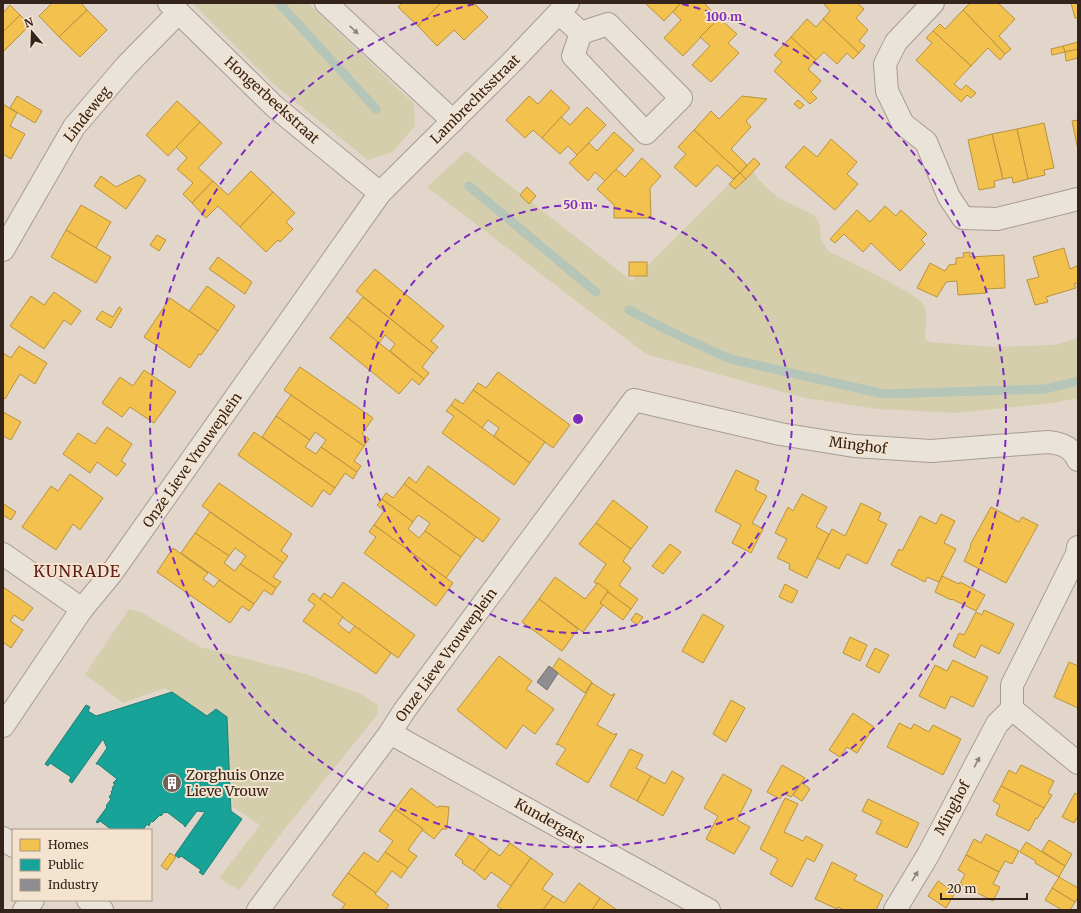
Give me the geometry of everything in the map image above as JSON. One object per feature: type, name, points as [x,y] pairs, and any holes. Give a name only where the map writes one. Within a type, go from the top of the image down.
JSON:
[{"type":"street","points":[[326,3],[453,121]]},
{"type":"street","points":[[933,3],[896,42],[886,64],[887,91],[903,124],[926,142],[949,197],[964,218],[997,219],[1078,200]]},
{"type":"street","name":"Hongerbeekstraat","points":[[174,8],[274,106],[380,193]]},
{"type":"street","name":"Lindeweg","points":[[3,250],[74,127],[174,8]]},
{"type":"street","points":[[563,8],[582,33]]},
{"type":"street","name":"Lambrechtsstraat","points":[[380,193],[453,121],[563,8]]},
{"type":"street","points":[[608,24],[681,98],[646,133],[573,56],[582,33],[608,24]]},
{"type":"street","name":"Onze Lieve Vrouweplein","points":[[3,726],[82,609],[111,574],[380,193]]},
{"type":"street","name":"Onze Lieve Vrouweplein","points":[[258,910],[390,733],[634,400]]},
{"type":"street","name":"Minghof","points":[[634,400],[780,434],[854,446],[931,451],[1057,442],[1066,446],[1072,451],[1078,460]]},
{"type":"street","points":[[1078,547],[1077,554],[1012,685],[1012,709],[1078,763]]},
{"type":"street","points":[[3,554],[82,609]]},
{"type":"street","name":"Minghof","points":[[895,910],[928,855],[997,724],[1012,709]]},
{"type":"street","name":"Kundergats","points":[[390,733],[709,910]]},
{"type":"street","points":[[24,910],[33,901]]},
{"type":"street","points":[[89,901],[102,910]]},
{"type":"shaded area","points":[[192,3],[308,3],[414,104],[415,126],[393,152],[368,160],[272,83]]},
{"type":"shaded area","points":[[466,151],[632,281],[749,164],[758,179],[777,197],[814,215],[820,225],[821,239],[828,251],[879,276],[918,299],[925,308],[925,338],[930,342],[993,347],[1054,345],[1078,338],[1078,398],[1052,403],[957,413],[877,409],[805,398],[646,354],[427,187]]},
{"type":"shaded area","points":[[129,609],[141,612],[200,647],[306,674],[361,694],[377,705],[378,714],[279,836],[239,890],[219,878],[260,825],[233,807],[226,731],[165,688],[123,703],[85,674]]},
{"type":"building: Homes","points":[[52,3],[81,3],[87,10],[59,37],[39,16]]},
{"type":"building: Homes","points":[[402,3],[441,3],[418,26],[398,7]]},
{"type":"building: Homes","points":[[441,3],[474,3],[488,17],[464,40],[454,30],[437,46],[418,26]]},
{"type":"building: Homes","points":[[645,3],[681,3],[664,21]]},
{"type":"building: Homes","points":[[681,3],[704,3],[719,18],[683,56],[664,38],[681,20],[673,12]]},
{"type":"building: Homes","points":[[823,3],[857,3],[864,9],[856,18],[868,30],[859,41],[865,46],[859,53],[823,19],[830,11]]},
{"type":"building: Homes","points":[[970,3],[998,3],[1015,19],[999,36],[1011,49],[1005,54],[963,10]]},
{"type":"building: Homes","points":[[1071,3],[1078,3],[1078,18],[1075,18]]},
{"type":"building: Homes","points":[[10,5],[20,15],[3,32],[3,13]]},
{"type":"building: Homes","points":[[87,10],[107,30],[80,57],[59,37]]},
{"type":"building: Homes","points":[[963,10],[1005,54],[1000,60],[988,48],[971,66],[933,31],[940,24],[945,29]]},
{"type":"building: Homes","points":[[20,15],[30,25],[3,52],[3,32]]},
{"type":"building: Homes","points":[[719,18],[737,34],[728,43],[739,53],[711,82],[692,65],[710,46],[700,37]]},
{"type":"building: Homes","points":[[807,19],[816,27],[823,19],[859,53],[853,59],[847,53],[837,64],[824,52],[816,60],[791,37]]},
{"type":"building: Homes","points":[[933,31],[971,66],[954,84],[961,90],[966,85],[976,93],[971,98],[967,95],[961,102],[916,60],[932,43],[926,38]]},
{"type":"building: Homes","points":[[791,37],[816,60],[808,69],[821,81],[811,92],[817,98],[810,104],[774,71],[782,62],[774,55]]},
{"type":"building: Homes","points":[[1078,42],[1078,49],[1065,52],[1063,46]]},
{"type":"building: Homes","points":[[1063,46],[1065,52],[1052,55],[1051,49]]},
{"type":"building: Homes","points":[[1078,49],[1078,58],[1066,61],[1065,52]]},
{"type":"building: Homes","points":[[551,90],[570,108],[542,138],[533,130],[525,138],[506,120],[529,96],[538,104]]},
{"type":"building: Homes","points":[[17,96],[42,111],[35,123],[10,108]]},
{"type":"building: Homes","points":[[742,96],[767,99],[746,121],[751,127],[731,149],[747,165],[740,173],[694,130],[711,111],[719,119]]},
{"type":"building: Homes","points":[[798,100],[804,105],[800,109],[794,104]]},
{"type":"building: Homes","points":[[177,101],[200,122],[168,156],[146,135]]},
{"type":"building: Homes","points":[[3,104],[17,113],[10,126],[25,134],[11,159],[3,154]]},
{"type":"building: Homes","points":[[587,107],[606,125],[577,155],[568,146],[560,154],[542,138],[561,117],[570,125]]},
{"type":"building: Homes","points":[[1078,120],[1078,150],[1072,121]]},
{"type":"building: Homes","points":[[200,122],[222,143],[198,168],[213,181],[192,203],[183,194],[193,183],[177,169],[187,158],[176,147]]},
{"type":"building: Homes","points":[[1044,123],[1054,168],[1044,170],[1045,175],[1028,179],[1017,129]]},
{"type":"building: Homes","points":[[1017,129],[1028,179],[1013,183],[1012,177],[1003,179],[992,134]]},
{"type":"building: Homes","points":[[694,130],[740,173],[733,179],[717,165],[696,187],[674,167],[686,154],[678,147]]},
{"type":"building: Homes","points":[[614,132],[634,150],[605,181],[595,172],[588,181],[569,163],[589,143],[597,151]]},
{"type":"building: Homes","points":[[992,134],[1003,179],[994,181],[995,187],[979,190],[968,140]]},
{"type":"building: Homes","points":[[831,139],[857,162],[847,174],[858,184],[835,210],[785,167],[804,146],[817,157]]},
{"type":"building: Homes","points":[[642,158],[661,176],[650,188],[651,218],[614,218],[614,205],[597,189],[616,169],[625,177]]},
{"type":"building: Homes","points":[[754,158],[760,164],[746,179],[740,173]]},
{"type":"building: Homes","points":[[251,171],[273,192],[240,227],[218,206],[206,218],[192,203],[213,181],[228,195]]},
{"type":"building: Homes","points":[[740,173],[746,179],[735,189],[729,184]]},
{"type":"building: Homes","points":[[139,175],[146,180],[126,209],[94,186],[101,176],[116,187]]},
{"type":"building: Homes","points":[[527,187],[536,196],[529,204],[520,195]]},
{"type":"building: Homes","points":[[273,192],[295,213],[286,222],[293,229],[280,242],[278,240],[266,252],[240,227]]},
{"type":"building: Homes","points":[[81,205],[111,222],[96,248],[66,230]]},
{"type":"building: Homes","points":[[885,206],[896,216],[901,210],[927,234],[921,240],[925,244],[900,271],[871,243],[863,252],[844,234],[835,243],[830,239],[857,210],[870,222]]},
{"type":"building: Homes","points":[[66,230],[111,257],[96,283],[51,257]]},
{"type":"building: Homes","points":[[157,235],[166,240],[159,251],[150,245]]},
{"type":"building: Homes","points":[[1064,248],[1070,269],[1077,266],[1078,268],[1078,283],[1074,284],[1076,288],[1046,297],[1048,302],[1035,305],[1027,280],[1039,277],[1033,257]]},
{"type":"building: Homes","points":[[970,252],[970,257],[1004,255],[1005,288],[985,289],[986,293],[958,295],[957,281],[946,282],[937,297],[917,288],[930,263],[945,271],[949,265],[956,264],[956,258],[964,257],[963,253]]},
{"type":"building: Homes","points":[[218,257],[252,282],[245,294],[209,269]]},
{"type":"building: Homes","points":[[629,262],[647,262],[647,276],[629,276]]},
{"type":"building: Homes","points":[[375,269],[444,326],[431,341],[438,347],[433,353],[356,291]]},
{"type":"building: Homes","points":[[207,286],[235,306],[218,331],[189,311]]},
{"type":"building: Homes","points":[[54,292],[81,311],[71,325],[64,320],[44,349],[10,326],[31,296],[44,305]]},
{"type":"building: Homes","points":[[363,297],[433,353],[422,367],[429,373],[424,379],[390,351],[395,344],[385,335],[379,343],[347,317]]},
{"type":"building: Homes","points":[[170,298],[218,331],[201,355],[199,354],[190,368],[144,337]]},
{"type":"building: Homes","points":[[119,307],[122,309],[111,328],[96,319],[102,311],[113,317]]},
{"type":"building: Homes","points":[[347,317],[424,379],[419,385],[412,379],[399,394],[330,338]]},
{"type":"building: Homes","points":[[19,346],[47,363],[35,384],[20,374],[5,399],[3,397],[3,353],[11,358]]},
{"type":"building: Homes","points":[[300,367],[373,418],[362,434],[369,439],[364,446],[284,390]]},
{"type":"building: Homes","points":[[144,370],[176,392],[154,423],[130,407],[122,417],[102,403],[120,377],[133,386]]},
{"type":"building: Homes","points":[[498,372],[570,425],[553,448],[473,390],[478,383],[486,388]]},
{"type":"building: Homes","points":[[473,390],[545,442],[530,463],[494,436],[499,428],[488,420],[482,428],[451,405],[455,399],[463,404]]},
{"type":"building: Homes","points":[[291,395],[364,446],[354,461],[361,466],[357,472],[321,447],[326,440],[315,432],[310,440],[276,416]]},
{"type":"building: Homes","points":[[451,405],[530,463],[514,485],[442,433],[454,416],[446,411]]},
{"type":"building: Homes","points":[[3,412],[21,422],[11,440],[3,436]]},
{"type":"building: Homes","points":[[276,416],[310,440],[305,447],[316,454],[321,447],[357,472],[353,479],[345,473],[335,488],[262,437]]},
{"type":"building: Homes","points":[[107,427],[132,444],[121,461],[126,464],[117,476],[97,462],[90,473],[63,454],[78,433],[95,444]]},
{"type":"building: Homes","points":[[254,432],[335,488],[330,495],[323,490],[312,507],[238,455]]},
{"type":"building: Homes","points":[[428,466],[500,519],[483,542],[404,484],[409,477],[416,483]]},
{"type":"building: Homes","points":[[736,470],[759,481],[755,490],[767,496],[752,523],[763,529],[751,553],[732,543],[741,525],[715,511]]},
{"type":"building: Homes","points":[[70,474],[103,498],[80,530],[73,524],[56,550],[22,527],[51,486],[58,491]]},
{"type":"building: Homes","points":[[219,483],[292,534],[281,551],[288,556],[283,563],[202,506]]},
{"type":"building: Homes","points":[[404,484],[476,537],[461,557],[425,531],[430,523],[418,515],[413,522],[382,499],[386,493],[393,498]]},
{"type":"building: Homes","points":[[802,494],[827,507],[816,527],[829,534],[807,578],[789,569],[790,564],[777,558],[787,539],[775,533],[788,507],[793,511]]},
{"type":"building: Homes","points":[[382,499],[413,522],[408,529],[419,538],[425,531],[461,557],[446,578],[374,525],[384,511],[377,505]]},
{"type":"building: Homes","points":[[613,500],[648,527],[631,549],[596,523]]},
{"type":"building: Homes","points":[[861,503],[881,513],[878,520],[887,524],[867,564],[847,554],[839,569],[817,558],[832,529],[845,536]]},
{"type":"building: Homes","points":[[4,504],[16,512],[11,520],[3,515]]},
{"type":"building: Homes","points":[[991,507],[1019,522],[1022,517],[1038,525],[1006,583],[964,561],[971,546],[970,545]]},
{"type":"building: Homes","points":[[210,512],[283,563],[273,577],[281,582],[276,588],[240,564],[246,556],[235,548],[229,556],[195,533]]},
{"type":"building: Homes","points":[[941,514],[955,521],[944,543],[956,549],[939,582],[927,577],[925,582],[891,565],[899,549],[902,551],[920,516],[936,524]]},
{"type":"building: Homes","points":[[596,523],[631,549],[623,561],[631,568],[619,585],[638,599],[631,609],[594,582],[606,564],[579,544]]},
{"type":"building: Homes","points":[[374,525],[453,583],[436,606],[364,553],[376,537],[369,532]]},
{"type":"building: Homes","points":[[195,533],[229,556],[224,563],[235,571],[240,564],[276,588],[272,595],[264,590],[254,604],[181,553]]},
{"type":"building: Homes","points":[[670,544],[681,552],[663,574],[652,566]]},
{"type":"building: Homes","points":[[173,548],[208,573],[203,579],[214,587],[219,580],[254,604],[249,611],[242,606],[230,623],[157,572]]},
{"type":"building: Homes","points":[[942,576],[959,584],[960,582],[985,595],[976,611],[935,592]]},
{"type":"building: Homes","points":[[555,577],[585,599],[598,583],[608,591],[600,603],[603,605],[583,632],[539,599]]},
{"type":"building: Homes","points":[[343,582],[415,635],[398,658],[320,599],[324,593],[332,598]]},
{"type":"building: Homes","points":[[785,584],[798,591],[792,603],[779,597]]},
{"type":"building: Homes","points":[[3,587],[33,608],[23,621],[14,615],[10,621],[23,630],[11,648],[3,642]]},
{"type":"building: Homes","points":[[608,592],[631,609],[623,620],[600,603]]},
{"type":"building: Homes","points":[[313,593],[343,617],[338,624],[349,633],[355,626],[391,653],[376,674],[303,621],[315,605],[308,600]]},
{"type":"building: Homes","points":[[539,599],[578,629],[562,651],[522,622]]},
{"type":"building: Homes","points":[[984,610],[1014,624],[999,654],[981,645],[975,658],[953,646],[959,633],[964,635],[976,612],[982,615]]},
{"type":"building: Homes","points":[[636,613],[643,617],[637,625],[631,620]]},
{"type":"building: Homes","points":[[703,614],[724,626],[703,663],[682,651]]},
{"type":"building: Homes","points":[[850,637],[867,645],[860,661],[843,653]]},
{"type":"building: Homes","points":[[875,648],[889,655],[879,673],[866,666]]},
{"type":"building: Homes","points":[[499,656],[532,681],[526,689],[554,709],[535,734],[523,725],[506,749],[457,710]]},
{"type":"building: Homes","points":[[559,658],[592,682],[585,693],[552,669]]},
{"type":"building: Homes","points":[[953,660],[988,677],[973,707],[951,696],[945,709],[919,696],[935,665],[947,671]]},
{"type":"building: Homes","points":[[1069,662],[1078,666],[1078,708],[1054,697]]},
{"type":"building: Homes","points":[[592,683],[612,696],[615,694],[597,725],[615,735],[616,733],[617,734],[588,783],[556,764],[566,749],[558,744],[556,745]]},
{"type":"building: Homes","points":[[731,700],[745,708],[726,742],[713,734]]},
{"type":"building: Homes","points":[[853,713],[874,727],[857,753],[847,747],[840,757],[829,750]]},
{"type":"building: Homes","points":[[899,723],[911,729],[914,724],[929,732],[933,725],[961,739],[943,775],[887,747]]},
{"type":"building: Homes","points":[[630,749],[643,755],[636,768],[651,776],[637,801],[610,786]]},
{"type":"building: Homes","points":[[782,765],[805,778],[791,797],[783,793],[780,799],[767,792]]},
{"type":"building: Homes","points":[[1021,765],[1054,781],[1048,793],[1052,795],[1044,808],[1001,786],[1009,770],[1016,774]]},
{"type":"building: Homes","points":[[672,771],[684,778],[663,816],[637,801],[651,776],[665,784]]},
{"type":"building: Homes","points":[[723,774],[752,790],[737,820],[750,827],[734,854],[706,839],[718,816],[704,808]]},
{"type":"building: Homes","points":[[802,783],[810,789],[802,801],[793,795]]},
{"type":"building: Homes","points":[[1001,786],[1044,808],[1037,819],[1036,818],[1029,831],[996,815],[1000,805],[993,801]]},
{"type":"building: Homes","points":[[411,788],[438,808],[439,806],[449,807],[447,829],[442,829],[434,839],[422,830],[423,829],[395,809]]},
{"type":"building: Homes","points":[[1075,793],[1078,795],[1078,816],[1074,823],[1062,817]]},
{"type":"building: Homes","points":[[785,798],[798,804],[784,832],[803,841],[806,836],[823,845],[814,862],[807,858],[792,887],[770,874],[778,859],[760,849]]},
{"type":"building: Homes","points":[[868,799],[919,823],[907,848],[876,833],[882,821],[862,811]]},
{"type":"building: Homes","points":[[395,809],[423,829],[408,850],[417,856],[408,868],[385,852],[393,841],[379,831]]},
{"type":"building: Homes","points":[[470,834],[490,849],[474,871],[462,863],[463,861],[455,855]]},
{"type":"building: Homes","points":[[986,834],[1019,851],[1012,864],[1005,861],[999,872],[966,855],[974,839],[981,843]]},
{"type":"building: Homes","points":[[1049,840],[1072,854],[1065,866],[1042,851]]},
{"type":"building: Homes","points":[[1026,842],[1065,866],[1059,877],[1020,852]]},
{"type":"building: Homes","points":[[510,843],[531,858],[511,886],[491,872],[485,880],[474,871],[490,849],[500,856]]},
{"type":"building: Homes","points":[[364,852],[378,862],[385,852],[408,868],[401,878],[392,871],[376,893],[348,873]]},
{"type":"building: Homes","points":[[170,853],[176,857],[167,870],[161,866]]},
{"type":"building: Homes","points":[[966,855],[999,872],[993,884],[1000,887],[993,901],[960,884],[965,874],[958,870]]},
{"type":"building: Homes","points":[[531,858],[553,874],[542,889],[553,896],[543,910],[503,910],[497,906]]},
{"type":"building: Homes","points":[[832,862],[857,875],[854,880],[883,895],[876,910],[844,910],[838,907],[837,909],[815,899]]},
{"type":"building: Homes","points":[[348,873],[376,893],[375,894],[389,905],[385,910],[341,910],[345,904],[332,895]]},
{"type":"building: Homes","points":[[1059,877],[1078,888],[1078,897],[1075,902],[1052,888]]},
{"type":"building: Homes","points":[[938,881],[955,893],[946,908],[928,896]]},
{"type":"building: Homes","points":[[579,883],[600,898],[592,910],[543,910],[553,896],[564,903]]},
{"type":"building: Homes","points":[[1052,888],[1075,902],[1070,910],[1062,910],[1045,900]]},
{"type":"building: Homes","points":[[600,898],[617,910],[592,910]]},
{"type":"building: Public","name":"Zorghuis Onze Lieve Vrouw","points":[[172,692],[207,716],[216,709],[227,717],[231,811],[242,819],[203,875],[199,872],[201,870],[181,856],[179,858],[175,855],[205,812],[197,811],[185,827],[167,812],[164,812],[153,822],[151,821],[149,826],[147,824],[144,829],[111,829],[100,821],[98,823],[96,822],[111,799],[109,797],[115,784],[113,783],[117,779],[96,764],[107,748],[103,739],[72,783],[69,781],[71,777],[50,763],[48,766],[45,764],[86,705],[90,707],[88,711],[96,716]]},
{"type":"building: Industry","points":[[549,666],[558,673],[547,690],[537,682]]},
{"type":"waterway","points":[[279,3],[376,109]]},
{"type":"waterway","points":[[469,186],[596,292]]},
{"type":"waterway","points":[[629,310],[669,331],[730,359],[884,394],[1045,389],[1078,381]]},
{"type":"place","name":"Zorghuis Onze Lieve Vrouw","points":[[172,783]]},
{"type":"district","name":"KUNRADE","points":[[77,571]]}]
